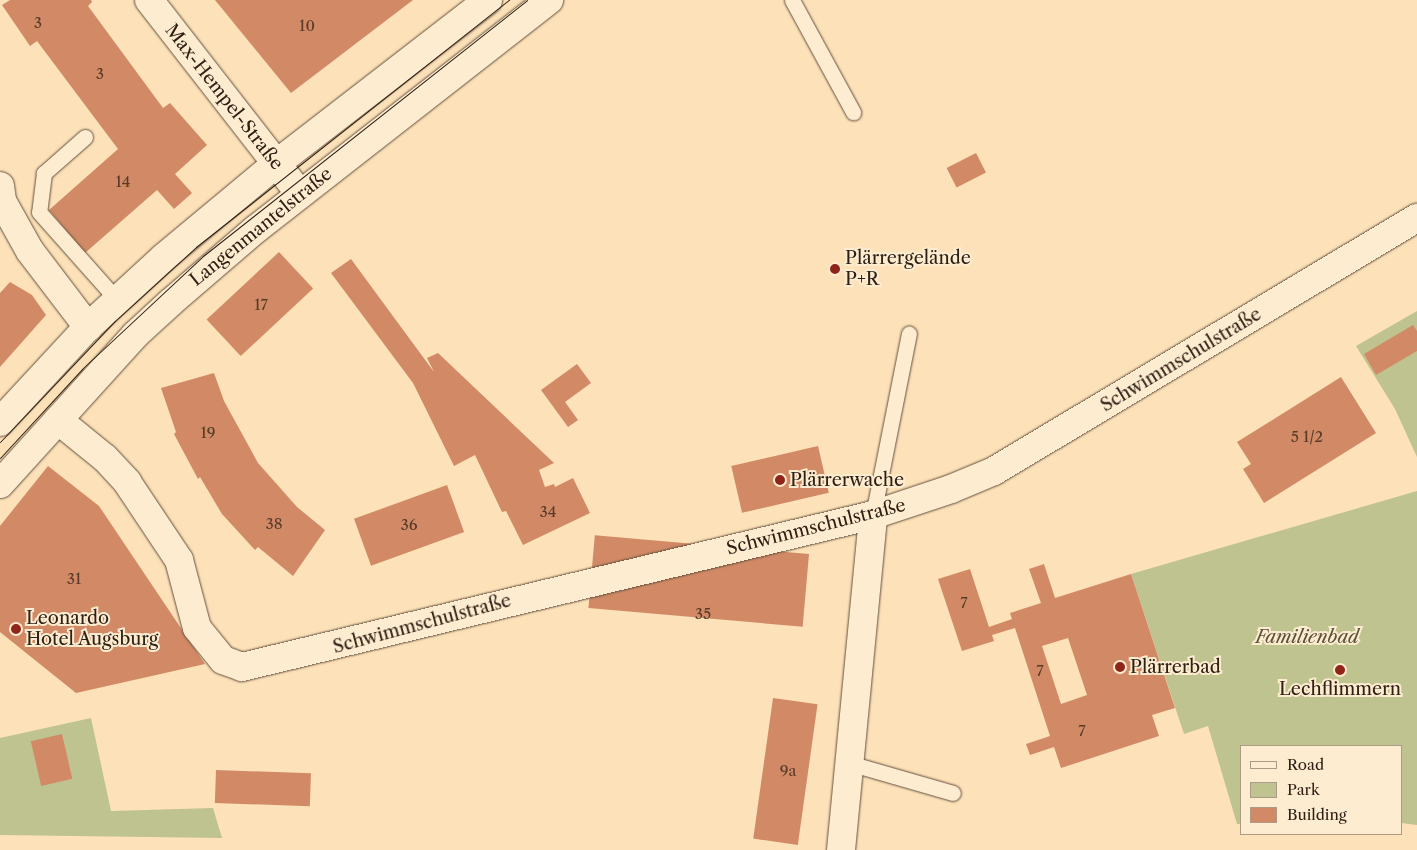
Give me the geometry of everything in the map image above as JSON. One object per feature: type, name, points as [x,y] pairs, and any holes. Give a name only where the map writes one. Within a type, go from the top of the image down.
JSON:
[{"type":"street","name":"Max-Hempel-Straße","points":[[149,0],[300,194]]},
{"type":"street","points":[[0,422],[88,327],[117,300],[276,164],[488,0]]},
{"type":"street","name":"Langenmantelstraße","points":[[0,484],[135,335],[300,194],[549,0]]},
{"type":"street","points":[[0,186],[2,201],[30,251],[88,327]]},
{"type":"street","name":"Schwimmschulstraße","points":[[58,420],[105,458],[127,482],[179,560],[197,628],[223,660],[242,667],[873,515],[994,471],[1417,218]]},
{"type":"street","points":[[841,850],[873,515]]},
{"type":"lane","points":[[792,0],[853,112]]},
{"type":"lane","points":[[85,137],[44,173],[39,212],[117,300]]},
{"type":"lane","points":[[873,515],[909,334]]},
{"type":"lane","points":[[849,763],[953,793]]},
{"type":"green space","points":[[1417,311],[1417,457],[1395,409],[1356,346]]},
{"type":"green space","name":"Familienbad","points":[[1417,491],[1417,825],[1402,823],[1402,745],[1240,745],[1240,824],[1237,824],[1208,726],[1184,734],[1131,574]]},
{"type":"green space","points":[[91,718],[111,811],[213,808],[222,838],[0,835],[0,738]]},
{"type":"building","points":[[10,0],[91,0],[92,2],[88,6],[163,108],[170,103],[207,145],[175,174],[192,193],[174,209],[157,190],[85,253],[49,210],[118,149],[37,41],[30,46],[2,5]]},
{"type":"building","points":[[215,0],[413,0],[291,93]]},
{"type":"building","points":[[976,153],[986,173],[957,188],[947,168]]},
{"type":"building","points":[[279,252],[313,289],[241,356],[207,320]]},
{"type":"building","points":[[351,259],[434,372],[427,358],[438,353],[554,463],[539,470],[545,487],[554,484],[555,487],[573,478],[590,513],[523,545],[506,511],[502,512],[475,455],[454,466],[413,383],[331,273]]},
{"type":"building","points":[[10,282],[32,295],[46,315],[0,367],[0,293]]},
{"type":"building","points":[[1413,325],[1417,331],[1417,351],[1376,375],[1364,354]]},
{"type":"building","points":[[577,364],[591,383],[565,402],[578,420],[568,427],[541,390]]},
{"type":"building","points":[[214,373],[224,401],[258,463],[297,507],[325,530],[293,576],[258,547],[255,550],[222,514],[200,477],[198,479],[174,434],[176,432],[161,388]]},
{"type":"building","points":[[1341,377],[1376,433],[1264,503],[1243,469],[1251,464],[1237,442]]},
{"type":"building","name":"Plärrerwache","points":[[818,446],[829,493],[742,513],[731,466]]},
{"type":"building","points":[[48,466],[99,506],[205,664],[76,693],[0,632],[0,526]]},
{"type":"building","points":[[447,485],[464,532],[371,566],[354,519]]},
{"type":"building","points":[[595,535],[809,554],[803,627],[588,608]]},
{"type":"building","points":[[1044,564],[1055,598],[1131,574],[1175,708],[1152,715],[1159,736],[1061,768],[1054,747],[1030,755],[1026,744],[1050,736],[1015,628],[992,635],[994,641],[962,651],[938,579],[970,569],[989,627],[1012,619],[1010,613],[1041,603],[1029,569]],"holes":[[[1068,638],[1087,695],[1061,704],[1042,646]]]},
{"type":"building","points":[[773,698],[818,704],[798,845],[753,839]]},
{"type":"building","points":[[62,734],[72,779],[41,786],[31,741]]},
{"type":"building","points":[[216,770],[311,773],[310,806],[215,803]]},
{"type":"tram line","points":[[0,442],[115,321],[196,247],[509,0]]},
{"type":"tram line","points":[[0,458],[83,368],[203,256],[527,0]]},
{"type":"place","name":"Plärrergelände P+R","points":[[835,269]]},
{"type":"place","name":"Plärrerwache","points":[[780,480]]},
{"type":"place","name":"Leonardo Hotel Augsburg","points":[[16,629]]},
{"type":"place","name":"Plärrerbad","points":[[1120,667]]},
{"type":"place","name":"Lechflimmern","points":[[1340,670]]}]
